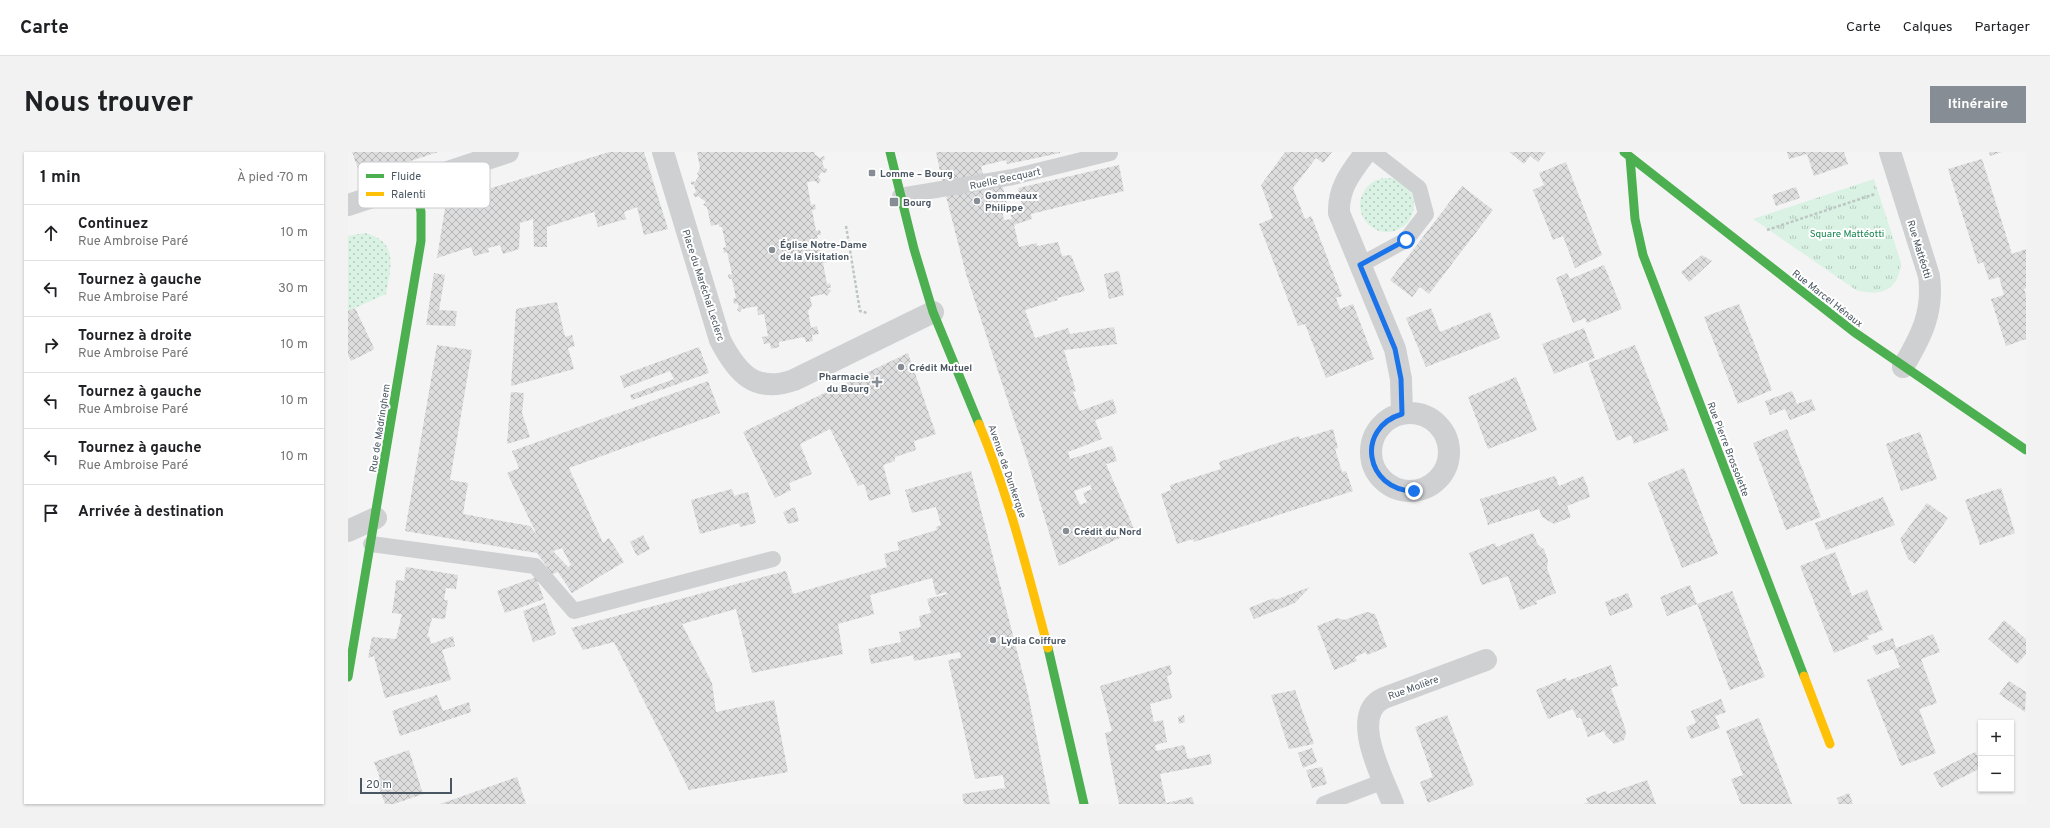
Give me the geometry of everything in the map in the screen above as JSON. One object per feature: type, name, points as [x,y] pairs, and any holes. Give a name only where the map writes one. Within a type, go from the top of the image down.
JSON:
[{"type":"street","points":[[477,162],[508,152]]},
{"type":"street","name":"Place du Maréchal Leclerc","points":[[663,152],[720,340],[732,361],[745,375],[769,386],[781,385],[933,312]]},
{"type":"street","name":"Avenue de Dunkerque","points":[[890,152],[900,196],[933,312],[991,452],[1014,520],[1050,654],[1084,804]]},
{"type":"street","points":[[1366,152],[1349,175],[1342,188],[1339,201],[1343,225],[1395,349],[1401,379],[1402,414]]},
{"type":"street","name":"Rue Mattéotti","points":[[1890,152],[1929,276],[1931,291],[1930,306],[1917,343],[1903,367]]},
{"type":"street","name":"Rue Marcel Hénaux","points":[[1627,154],[1755,255],[1903,367],[2026,450]]},
{"type":"street","name":"Rue Pierre Brossolette","points":[[1627,154],[1638,237],[1643,255],[1830,744]]},
{"type":"street","name":"Rue de Madringhem","points":[[348,677],[376,518],[421,241],[420,208]]},
{"type":"street","points":[[348,531],[376,518]]},
{"type":"street","name":"Rue Molière","points":[[1394,804],[1384,781],[1368,734],[1368,716],[1371,708],[1378,701],[1384,698],[1486,660]]},
{"type":"lane","points":[[1360,265],[1406,240],[1426,214],[1419,188],[1373,152]]},
{"type":"lane","name":"Ruelle Becquart","points":[[900,196],[1013,177],[1110,153]]},
{"type":"lane","points":[[371,544],[535,566],[574,610],[773,559]]},
{"type":"lane","points":[[1324,804],[1384,781]]},
{"type":"path","points":[[1755,255],[1766,230],[1900,185]]},
{"type":"path","points":[[846,226],[860,311],[868,313]]},
{"type":"green space","points":[[1382,178],[1392,178],[1402,182],[1410,190],[1414,200],[1414,210],[1410,220],[1402,228],[1392,232],[1382,232],[1372,228],[1364,220],[1360,210],[1360,200],[1364,190],[1372,182]]},
{"type":"green space","name":"Square Mattéotti","points":[[1874,179],[1901,263],[1896,280],[1887,289],[1881,292],[1874,293],[1856,290],[1753,219]]},
{"type":"green space","points":[[365,233],[376,237],[383,242],[388,249],[391,265],[386,294],[348,311],[348,236]]},
{"type":"building","points":[[352,152],[438,152],[407,162],[358,162],[358,169]]},
{"type":"building","points":[[609,152],[644,152],[668,229],[644,235],[637,207],[624,212],[626,219],[598,227],[594,212],[547,227],[547,247],[534,247],[533,219],[520,223],[519,249],[503,254],[500,245],[488,248],[489,252],[474,256],[471,247],[437,258],[445,208],[490,208],[490,189]]},
{"type":"building","name":"Église Notre-Dame de la Visitation","points":[[697,152],[815,152],[814,154],[820,158],[824,156],[825,159],[822,161],[824,168],[827,169],[826,173],[822,172],[818,177],[821,180],[818,184],[815,181],[807,182],[811,205],[815,204],[816,209],[812,210],[816,231],[820,230],[821,235],[817,235],[822,257],[825,256],[827,262],[823,263],[827,284],[830,283],[831,288],[827,288],[831,291],[827,296],[824,294],[810,297],[812,306],[808,311],[811,328],[817,326],[819,334],[812,335],[813,341],[806,342],[804,337],[779,342],[779,347],[771,349],[770,343],[764,344],[762,337],[768,336],[764,314],[758,315],[757,306],[742,309],[740,312],[737,310],[739,306],[737,303],[734,304],[733,299],[736,298],[732,279],[729,279],[728,275],[732,274],[727,252],[724,253],[723,248],[726,247],[722,227],[719,227],[719,224],[711,226],[707,207],[703,205],[706,202],[698,196],[695,197],[693,194],[696,192],[694,185],[691,184],[691,181],[695,182],[699,176],[697,174],[700,168]]},
{"type":"building","points":[[936,152],[1060,153],[1007,164],[1006,160],[981,166],[984,179],[943,186]]},
{"type":"building","points":[[1285,152],[1332,152],[1323,163],[1316,158],[1293,188],[1305,219],[1311,216],[1314,223],[1342,296],[1336,298],[1340,309],[1353,304],[1374,359],[1326,378],[1305,324],[1298,326],[1259,224],[1273,218],[1261,185]]},
{"type":"building","points":[[1509,152],[1546,152],[1538,162],[1530,156],[1524,164]]},
{"type":"building","points":[[1787,152],[1844,152],[1848,164],[1814,176],[1807,154],[1789,159]]},
{"type":"building","points":[[1989,152],[2002,152],[1990,156]]},
{"type":"building","points":[[1982,159],[2012,254],[2026,249],[2026,288],[2024,289],[2026,295],[2026,339],[2006,346],[1991,299],[2004,295],[1999,277],[1989,280],[1983,262],[1978,264],[1948,169]]},
{"type":"building","points":[[1566,162],[1602,255],[1575,268],[1563,236],[1553,240],[1533,190],[1544,185],[1539,173]]},
{"type":"building","points":[[1119,165],[1124,191],[1031,214],[1032,219],[1014,225],[1019,247],[1037,243],[1037,246],[1058,242],[1062,256],[1071,255],[1085,291],[1057,298],[1058,300],[1025,310],[1035,338],[1068,328],[1070,334],[1114,327],[1117,344],[1064,350],[1076,391],[1073,392],[1080,411],[1113,399],[1117,413],[1095,420],[1102,439],[1068,452],[1070,459],[1112,446],[1117,461],[1106,464],[1135,531],[1059,566],[1029,465],[966,274],[945,192],[1002,183],[1008,209],[1002,210],[1004,220],[1012,219],[1010,212],[1023,209],[1018,188]],"holes":[[[1090,485],[1092,489],[1083,493],[1087,502],[1080,505],[1074,491]]]},
{"type":"building","points":[[1462,186],[1493,210],[1429,294],[1420,287],[1412,297],[1390,280]]},
{"type":"building","points":[[1796,187],[1800,198],[1776,206],[1772,195]]},
{"type":"building","points":[[1702,255],[1712,261],[1689,282],[1681,272]]},
{"type":"building","points":[[1604,265],[1622,309],[1587,323],[1585,318],[1573,323],[1556,278],[1567,273],[1570,279]]},
{"type":"building","points":[[1119,271],[1124,295],[1109,299],[1104,274]]},
{"type":"building","points":[[434,273],[445,275],[439,310],[457,311],[455,326],[426,325]]},
{"type":"building","points":[[557,302],[565,337],[572,335],[575,346],[568,348],[574,369],[511,386],[516,309]]},
{"type":"building","points":[[1739,304],[1772,390],[1738,404],[1704,317]]},
{"type":"building","points":[[355,308],[374,348],[373,350],[351,361],[348,355],[348,311]]},
{"type":"building","points":[[1431,308],[1440,332],[1490,312],[1500,338],[1426,367],[1406,318]]},
{"type":"building","points":[[1584,328],[1595,358],[1554,374],[1542,344]]},
{"type":"building","points":[[437,345],[472,350],[450,480],[468,483],[463,514],[530,526],[537,535],[507,473],[519,468],[512,451],[708,381],[720,413],[569,468],[603,543],[609,538],[624,562],[572,593],[558,572],[552,574],[537,553],[405,531]],"holes":[[[562,548],[571,565],[568,567],[553,551]]]},
{"type":"building","points":[[1635,345],[1669,430],[1634,444],[1631,435],[1617,441],[1588,363]]},
{"type":"building","points":[[699,347],[709,373],[632,400],[630,395],[674,379],[670,371],[624,388],[620,376]]},
{"type":"building","points":[[908,353],[936,434],[914,441],[916,450],[895,457],[895,461],[883,465],[891,494],[869,501],[864,484],[858,486],[830,429],[800,444],[812,474],[789,483],[791,490],[775,498],[743,432]]},
{"type":"building","points":[[1516,377],[1537,430],[1488,449],[1468,397]]},
{"type":"building","points":[[1792,391],[1797,404],[1811,399],[1816,410],[1790,420],[1785,409],[1770,415],[1765,401]]},
{"type":"building","points":[[511,392],[524,393],[522,413],[530,437],[507,444]]},
{"type":"building","points":[[1333,429],[1338,448],[1335,449],[1342,472],[1346,471],[1353,491],[1194,542],[1193,539],[1177,544],[1161,494],[1171,490],[1170,485],[1221,469],[1219,462],[1299,436],[1300,439]]},
{"type":"building","points":[[1787,429],[1821,517],[1786,530],[1753,443]]},
{"type":"building","points":[[1920,432],[1937,479],[1901,491],[1886,444]]},
{"type":"building","points":[[1684,468],[1718,554],[1682,568],[1648,483]]},
{"type":"building","points":[[971,471],[1028,694],[1050,804],[964,804],[962,794],[1005,788],[1003,775],[975,779],[948,660],[961,658],[960,652],[914,661],[913,655],[871,664],[868,649],[901,642],[899,632],[921,627],[919,616],[931,613],[927,599],[947,594],[946,592],[936,595],[932,578],[870,595],[874,614],[838,624],[843,654],[752,673],[736,609],[682,624],[712,683],[716,712],[774,700],[788,772],[689,790],[614,642],[583,650],[571,628],[786,571],[793,594],[887,567],[884,554],[899,550],[897,542],[937,530],[936,527],[941,525],[936,507],[912,513],[905,490]]},
{"type":"building","points":[[1555,476],[1559,486],[1583,476],[1587,486],[1590,497],[1567,506],[1571,517],[1554,524],[1542,517],[1539,509],[1488,525],[1480,499]]},
{"type":"building","points":[[2001,488],[2015,533],[1980,545],[1965,500]]},
{"type":"building","points":[[732,489],[734,496],[748,492],[756,523],[740,527],[739,523],[700,534],[691,500]]},
{"type":"building","points":[[1883,497],[1895,525],[1826,550],[1815,523]]},
{"type":"building","points":[[1927,503],[1948,518],[1915,564],[1908,559],[1900,539]]},
{"type":"building","points":[[795,507],[799,521],[788,524],[783,512]]},
{"type":"building","points":[[1533,533],[1538,545],[1544,549],[1548,561],[1547,568],[1556,593],[1536,601],[1537,604],[1520,610],[1508,576],[1482,585],[1469,553],[1495,543],[1496,547]]},
{"type":"building","points":[[643,535],[650,549],[637,556],[630,542]]},
{"type":"building","points":[[1835,552],[1852,596],[1867,590],[1883,630],[1867,636],[1869,639],[1834,653],[1800,566]]},
{"type":"building","points":[[406,567],[458,575],[456,589],[446,588],[444,600],[448,600],[445,619],[432,618],[427,637],[429,636],[431,644],[453,636],[455,646],[442,650],[451,680],[385,698],[374,656],[368,658],[372,637],[396,639],[402,614],[392,613],[396,580],[404,581]]},
{"type":"building","points":[[536,577],[544,599],[505,613],[497,591]]},
{"type":"building","points":[[1690,585],[1697,604],[1667,616],[1660,597]]},
{"type":"building","points":[[1310,587],[1295,603],[1254,619],[1249,608],[1274,598],[1275,600]]},
{"type":"building","points":[[1732,591],[1765,677],[1730,690],[1697,604]]},
{"type":"building","points":[[1628,593],[1633,607],[1610,616],[1605,602]]},
{"type":"building","points":[[545,603],[556,634],[533,642],[523,611]]},
{"type":"building","points":[[1367,612],[1375,614],[1387,647],[1367,655],[1366,652],[1355,657],[1357,661],[1334,670],[1317,626],[1338,618],[1344,620]]},
{"type":"building","points":[[2004,620],[2026,639],[2026,654],[2017,664],[1988,639]]},
{"type":"building","points":[[1933,634],[1940,652],[1921,659],[1937,703],[1919,709],[1936,753],[1901,766],[1867,680],[1900,667],[1893,649],[1876,655],[1872,646],[1893,638],[1896,648]]},
{"type":"building","points":[[1170,665],[1172,674],[1167,676],[1172,698],[1150,704],[1154,722],[1163,720],[1167,742],[1155,745],[1156,751],[1184,745],[1188,759],[1210,754],[1212,764],[1160,774],[1166,803],[1192,797],[1194,804],[1119,804],[1105,733],[1112,731],[1100,686]]},
{"type":"building","points":[[1611,665],[1618,686],[1611,688],[1625,728],[1626,733],[1624,740],[1614,744],[1606,736],[1604,731],[1588,737],[1581,718],[1577,718],[1573,709],[1548,719],[1536,690],[1566,678],[1567,681]]},
{"type":"building","points":[[2009,681],[2026,692],[2025,712],[1999,694]]},
{"type":"building","points":[[1295,690],[1314,744],[1289,749],[1271,695]]},
{"type":"building","points":[[437,695],[443,711],[469,702],[471,712],[400,736],[392,711]]},
{"type":"building","points":[[1721,699],[1726,712],[1715,716],[1720,728],[1691,739],[1686,727],[1696,723],[1691,711]]},
{"type":"building","points":[[1184,715],[1185,722],[1179,724],[1178,717]]},
{"type":"building","points":[[1447,715],[1474,785],[1428,803],[1420,782],[1433,777],[1415,727]]},
{"type":"building","points":[[1759,718],[1792,804],[1741,804],[1731,779],[1743,775],[1726,731]]},
{"type":"building","points":[[1312,748],[1317,762],[1303,768],[1298,753]]},
{"type":"building","points":[[409,750],[423,794],[394,804],[385,804],[376,780],[380,778],[374,762]]},
{"type":"building","points":[[1975,752],[1978,758],[1978,770],[1941,788],[1933,773]]},
{"type":"building","points":[[1322,767],[1327,784],[1312,788],[1306,770]]},
{"type":"building","points":[[517,777],[526,804],[440,804]]},
{"type":"building","points":[[1647,780],[1656,804],[1584,804],[1588,802],[1586,798],[1606,791],[1607,794]]},
{"type":"building","points":[[1849,793],[1853,804],[1839,804],[1837,798]]},
{"type":"traffic: fast","points":[[890,152],[914,249],[933,312],[979,424]]},
{"type":"traffic: fast","points":[[1624,152],[1854,332],[2026,450]]},
{"type":"traffic: fast","points":[[1630,157],[1635,219],[1643,255],[1804,676]]},
{"type":"traffic: fast","points":[[348,677],[421,241],[420,208]]},
{"type":"traffic: fast","points":[[1048,648],[1084,804]]},
{"type":"traffic: slow","points":[[979,424],[1009,507],[1048,648]]},
{"type":"traffic: slow","points":[[1804,676],[1830,744]]},
{"type":"place","name":"Lomme – Bourg","points":[[872,173]]},
{"type":"place","name":"Gommeaux Philippe","points":[[977,201]]},
{"type":"place","name":"Bourg","points":[[894,202]]},
{"type":"place","name":"Église Notre-Dame de la Visitation","points":[[772,250]]},
{"type":"place","name":"Crédit Mutuel","points":[[901,367]]},
{"type":"place","name":"Pharmacie du Bourg","points":[[877,382]]},
{"type":"place","name":"Crédit du Nord","points":[[1066,531]]},
{"type":"place","name":"Lydia Coiffure","points":[[993,640]]},
{"type":"route","points":[[1406,240],[1360,265],[1395,349],[1401,379],[1402,414],[1387,421],[1376,434],[1373,442],[1372,458],[1378,474],[1390,486],[1406,491],[1414,491]]}]
